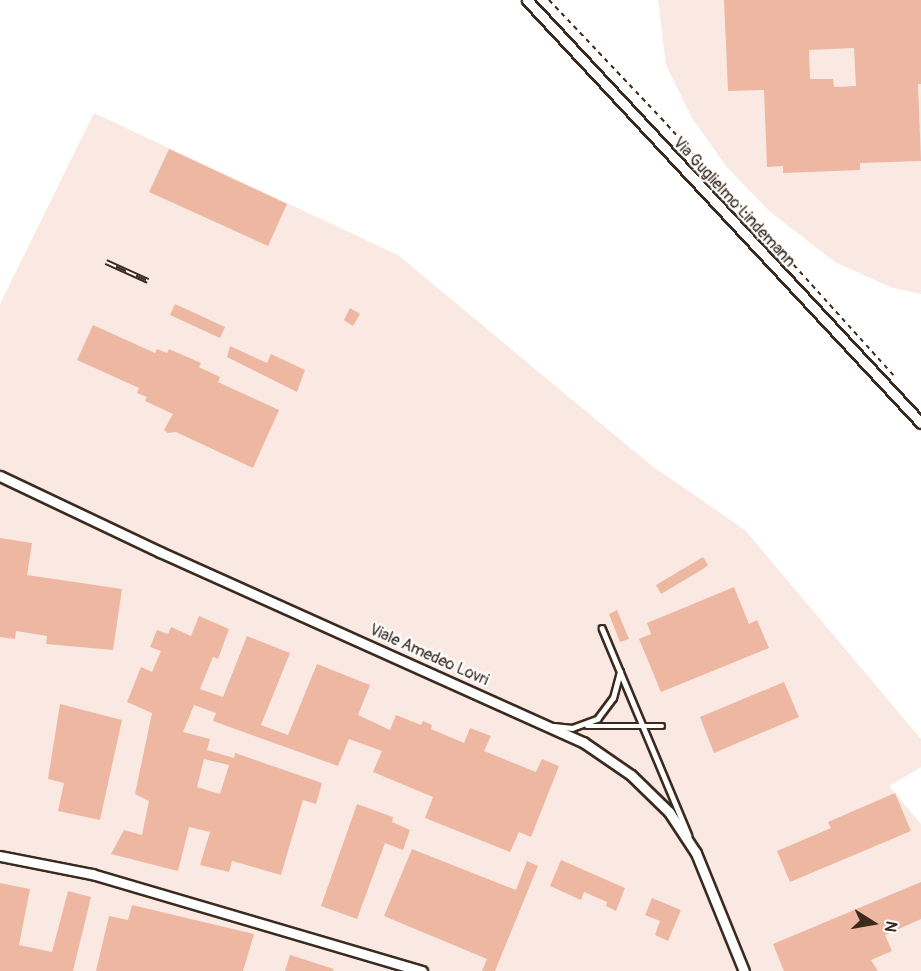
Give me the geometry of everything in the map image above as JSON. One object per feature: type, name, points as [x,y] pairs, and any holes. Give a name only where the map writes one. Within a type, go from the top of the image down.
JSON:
[{"type":"street","name":"Via Guglielmo Lindemann","points":[[527,0],[921,423]]},
{"type":"street","name":"Viale Amedeo Lovri","points":[[0,476],[160,552],[583,742],[631,775],[669,812],[696,853],[744,971]]},
{"type":"street","points":[[0,856],[103,877],[422,971]]},
{"type":"lane","points":[[602,628],[696,853]]},
{"type":"lane","points":[[587,726],[613,698],[620,672]]},
{"type":"lane","points":[[549,725],[644,729],[662,726]]},
{"type":"path","name":"Via Guglielmo Lindemann","points":[[549,0],[661,118],[897,379]]},
{"type":"shaded area","points":[[658,0],[921,0],[921,294],[890,287],[835,262],[769,211],[726,166],[692,118],[666,65]]},
{"type":"shaded area","points":[[94,113],[398,255],[652,466],[745,530],[921,739],[921,767],[889,786],[921,824],[921,971],[0,971],[0,304]]},
{"type":"building","points":[[724,0],[921,0],[921,84],[918,84],[921,161],[860,163],[860,170],[783,173],[783,166],[767,167],[764,90],[728,91]],"holes":[[[854,48],[856,86],[834,87],[833,79],[810,79],[809,50]]]},
{"type":"building","points":[[169,149],[287,204],[268,246],[149,192]]},
{"type":"building","points":[[175,304],[225,327],[220,338],[170,315]]},
{"type":"building","points":[[350,308],[360,314],[353,326],[344,320]]},
{"type":"building","points":[[93,325],[155,353],[157,349],[167,353],[169,349],[201,363],[199,367],[220,377],[218,382],[279,410],[253,468],[176,432],[168,433],[164,430],[173,414],[145,401],[147,397],[137,393],[139,388],[77,360]]},
{"type":"building","points":[[230,346],[267,363],[271,354],[305,370],[297,392],[227,357]]},
{"type":"building","points":[[0,538],[32,543],[27,575],[122,589],[113,650],[46,644],[47,636],[16,631],[15,639],[0,637]]},
{"type":"building","points":[[703,557],[708,565],[661,594],[656,585]]},
{"type":"building","points":[[734,587],[749,624],[757,620],[769,648],[661,692],[639,639],[651,634],[647,623]]},
{"type":"building","points":[[617,610],[629,639],[620,642],[609,614]]},
{"type":"building","points":[[199,616],[229,629],[218,659],[213,657],[200,689],[223,697],[247,636],[290,653],[261,725],[288,735],[317,664],[370,685],[358,715],[390,730],[396,715],[421,725],[423,721],[432,725],[431,729],[464,743],[470,728],[491,736],[484,751],[536,772],[542,759],[559,766],[531,837],[519,832],[510,852],[425,818],[433,797],[373,772],[382,751],[349,739],[338,766],[213,721],[216,713],[194,705],[183,732],[210,739],[207,750],[234,758],[235,753],[322,783],[316,804],[303,800],[281,875],[232,861],[229,872],[200,865],[210,832],[189,827],[178,871],[111,854],[124,830],[142,835],[149,801],[135,794],[152,713],[127,702],[141,667],[152,672],[161,651],[150,647],[157,630],[168,634],[171,627],[191,636]],"holes":[[[204,759],[229,765],[220,794],[197,787]]]},
{"type":"building","points":[[784,682],[799,717],[714,753],[700,717]]},
{"type":"building","points":[[60,704],[122,720],[100,820],[58,811],[64,783],[48,779]]},
{"type":"building","points":[[895,793],[911,831],[790,882],[777,851],[831,828],[828,822]]},
{"type":"building","points":[[357,804],[393,817],[392,822],[410,830],[403,850],[385,843],[357,919],[321,906]]},
{"type":"building","points":[[412,849],[516,890],[527,861],[538,866],[495,971],[482,971],[487,959],[384,916]]},
{"type":"building","points":[[561,860],[625,888],[616,911],[606,906],[607,902],[584,892],[581,900],[550,886]]},
{"type":"building","points":[[921,882],[921,919],[885,935],[892,951],[871,960],[878,971],[784,971],[773,944]]},
{"type":"building","points":[[0,883],[30,889],[19,945],[52,952],[68,891],[91,897],[73,971],[0,971]]},
{"type":"building","points":[[652,898],[681,910],[668,941],[655,935],[660,921],[645,915]]},
{"type":"building","points":[[132,905],[254,934],[243,971],[96,971],[109,916],[128,920]]},
{"type":"building","points":[[290,955],[334,969],[333,971],[285,971]]},
{"type":"railway","points":[[106,262],[148,281]]}]
